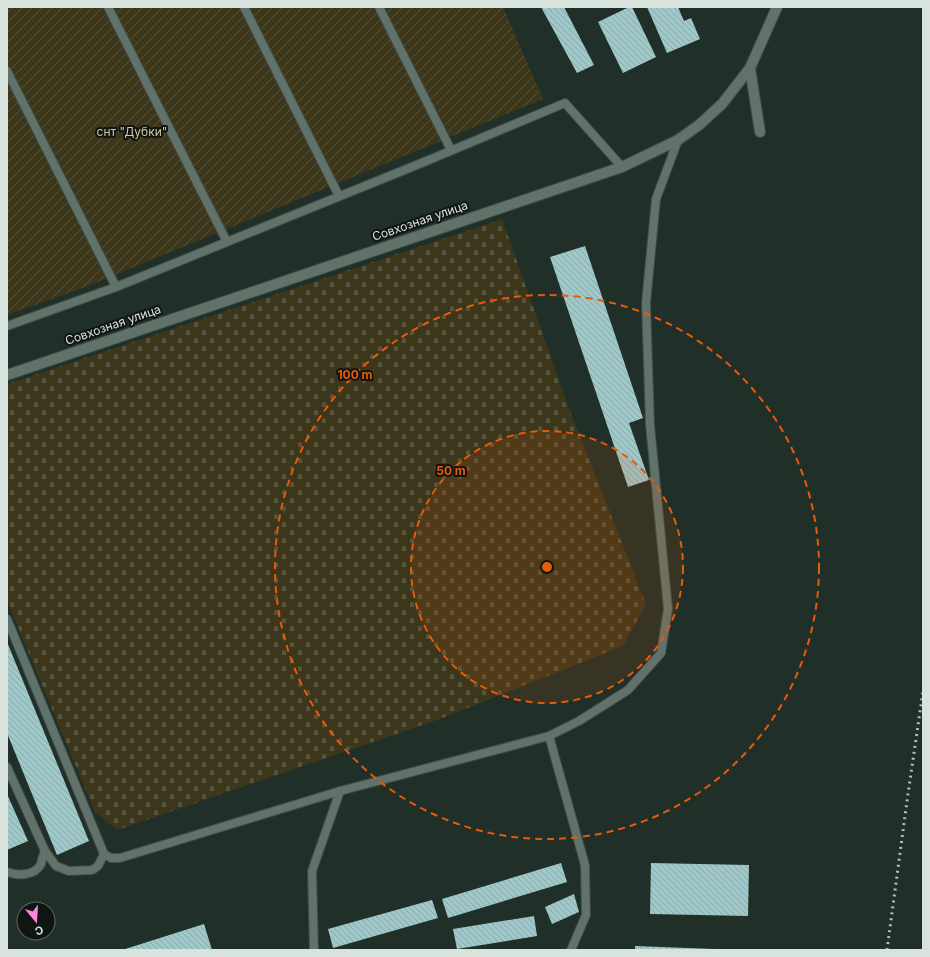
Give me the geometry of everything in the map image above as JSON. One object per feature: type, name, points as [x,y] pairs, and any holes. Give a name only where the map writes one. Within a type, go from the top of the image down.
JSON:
[{"type":"street","name":"Совхозная улица","points":[[7,375],[622,167],[678,140],[700,126],[722,104],[750,68],[777,7]]},
{"type":"street","points":[[750,68],[760,132]]},
{"type":"lane","points":[[108,7],[227,242]]},
{"type":"lane","points":[[244,7],[338,196]]},
{"type":"lane","points":[[378,7],[451,150]]},
{"type":"lane","points":[[7,71],[116,287]]},
{"type":"lane","points":[[7,326],[116,287],[565,102],[622,167]]},
{"type":"lane","points":[[7,619],[104,854],[111,858],[120,858],[340,791],[549,736],[579,721],[628,690],[661,654],[668,609],[650,425],[646,303],[656,199],[678,140]]},
{"type":"lane","points":[[549,736],[585,865],[586,915],[571,950]]},
{"type":"lane","points":[[7,767],[44,851],[56,866],[69,871],[92,870],[98,866],[104,854]]},
{"type":"lane","points":[[314,950],[312,871],[340,791]]},
{"type":"lane","points":[[7,872],[20,875],[33,872],[40,865],[44,851]]},
{"type":"green space","name":"снт \"Дубки\"","points":[[7,7],[503,7],[543,99],[83,288],[7,315]]},
{"type":"green space","points":[[502,219],[571,414],[646,604],[623,646],[440,719],[117,830],[95,812],[7,601],[7,384]]},
{"type":"building","points":[[541,7],[564,7],[594,65],[577,73]]},
{"type":"building","points":[[629,7],[632,7],[656,57],[623,73],[598,22]]},
{"type":"building","points":[[647,7],[678,7],[684,21],[691,18],[700,39],[667,53]]},
{"type":"building","points":[[585,246],[643,418],[629,423],[649,480],[628,487],[550,257]]},
{"type":"building","points":[[7,642],[89,841],[57,855],[7,733]]},
{"type":"building","points":[[7,794],[28,841],[7,850]]},
{"type":"building","points":[[561,863],[567,882],[448,918],[442,899]]},
{"type":"building","points":[[651,863],[749,865],[748,916],[650,914]]},
{"type":"building","points":[[574,894],[579,912],[552,924],[545,907]]},
{"type":"building","points":[[432,900],[438,918],[333,948],[328,929]]},
{"type":"building","points":[[534,916],[537,936],[457,949],[453,929]]},
{"type":"building","points":[[204,924],[212,950],[122,950]]},
{"type":"building","points":[[635,946],[714,949],[714,950],[635,950]]},
{"type":"railway","points":[[887,950],[923,691]]}]
